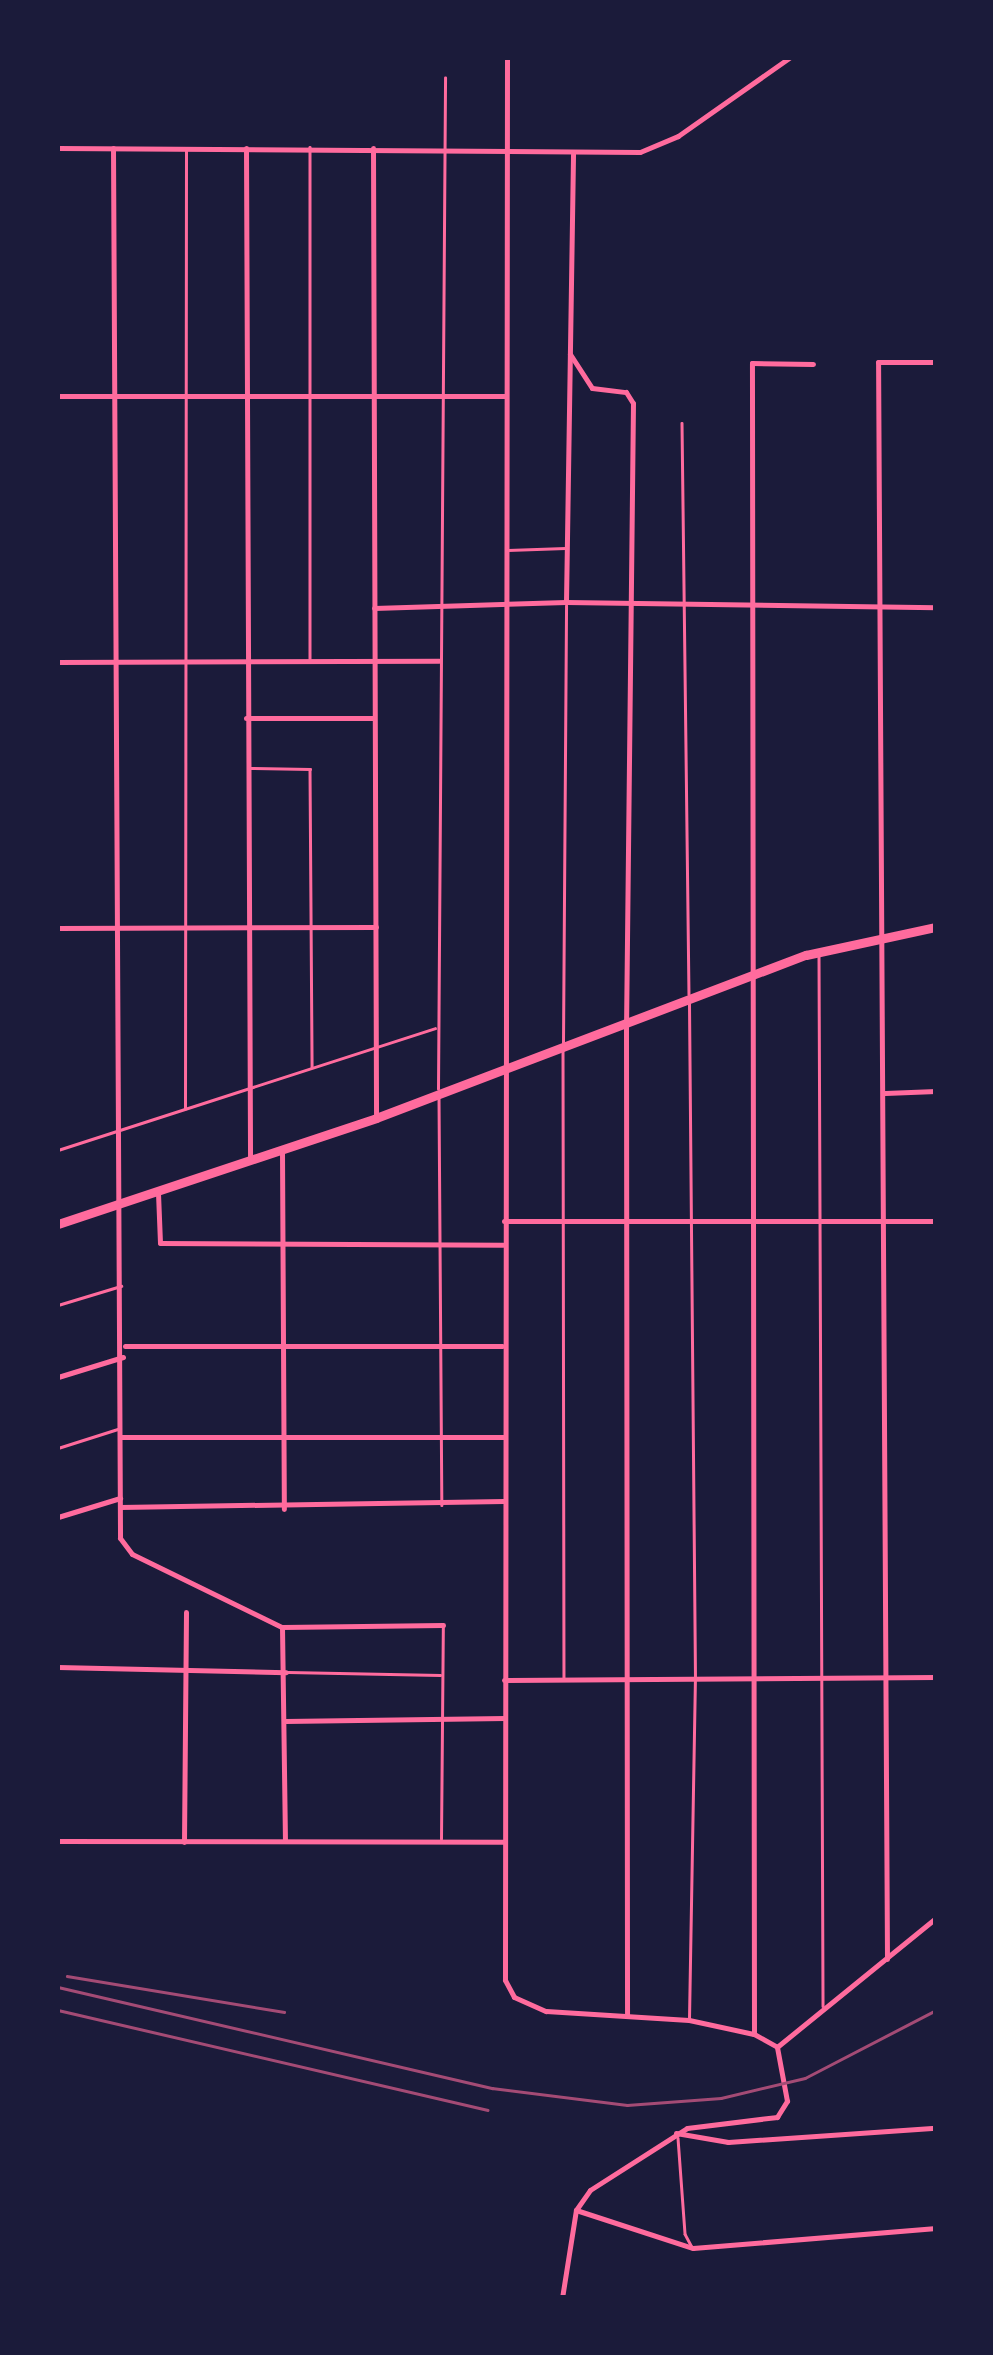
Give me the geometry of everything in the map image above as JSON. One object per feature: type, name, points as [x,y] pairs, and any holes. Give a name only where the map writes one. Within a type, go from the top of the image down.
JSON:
[{"type":"main road","points":[[58,1224],[376,1118],[819,950],[936,928]]},
{"type":"street","points":[[507,58],[501,1070],[505,1980],[514,1997],[546,2011],[689,2020],[754,2034],[777,2047]]},
{"type":"street","points":[[58,148],[444,148],[573,154],[656,147],[789,58]]},
{"type":"street","points":[[113,148],[116,1131],[123,1346],[120,1538],[132,1554],[282,1627],[443,1626]]},
{"type":"street","points":[[246,148],[245,662],[250,1159]]},
{"type":"street","points":[[373,148],[376,1118]]},
{"type":"street","points":[[566,602],[573,154]]},
{"type":"street","points":[[570,354],[592,388],[626,392],[633,402],[626,1025],[627,2015]]},
{"type":"street","points":[[887,1959],[878,362],[936,362]]},
{"type":"street","points":[[754,2034],[758,1221],[752,363],[813,364]]},
{"type":"street","points":[[58,396],[506,396]]},
{"type":"street","points":[[374,608],[566,602],[936,608]]},
{"type":"street","points":[[58,662],[439,661]]},
{"type":"street","points":[[246,718],[373,718]]},
{"type":"street","points":[[58,928],[376,927]]},
{"type":"street","points":[[885,1093],[936,1090]]},
{"type":"street","points":[[282,1149],[284,1509]]},
{"type":"street","points":[[158,1190],[160,1243],[503,1244]]},
{"type":"street","points":[[502,1220],[936,1221]]},
{"type":"street","points":[[123,1346],[502,1346]]},
{"type":"street","points":[[58,1377],[122,1356]]},
{"type":"street","points":[[120,1432],[284,1439],[504,1437]]},
{"type":"street","points":[[58,1517],[120,1498]]},
{"type":"street","points":[[120,1508],[284,1509],[504,1501]]},
{"type":"street","points":[[184,1842],[186,1612]]},
{"type":"street","points":[[282,1627],[286,1672],[285,1841]]},
{"type":"street","points":[[58,1667],[286,1672]]},
{"type":"street","points":[[504,1680],[936,1678]]},
{"type":"street","points":[[286,1721],[505,1718]]},
{"type":"street","points":[[58,1842],[504,1842]]},
{"type":"street","points":[[777,2047],[936,1918]]},
{"type":"street","points":[[562,2296],[576,2210],[590,2190],[676,2133],[777,2117],[786,2107],[786,2092],[777,2047]]},
{"type":"street","points":[[676,2133],[728,2142],[936,2128]]},
{"type":"street","points":[[576,2210],[693,2248],[936,2228]]},
{"type":"lane","points":[[442,1505],[436,1028],[445,78]]},
{"type":"lane","points":[[310,147],[310,662]]},
{"type":"lane","points":[[185,1109],[186,149]]},
{"type":"lane","points":[[682,423],[688,604],[693,1219],[695,1679],[689,2020]]},
{"type":"lane","points":[[506,550],[566,548]]},
{"type":"lane","points":[[564,1680],[566,602]]},
{"type":"lane","points":[[248,768],[310,770],[312,1068]]},
{"type":"lane","points":[[819,950],[823,2012]]},
{"type":"lane","points":[[58,1150],[436,1028]]},
{"type":"lane","points":[[58,1305],[122,1286]]},
{"type":"lane","points":[[58,1448],[120,1432]]},
{"type":"lane","points":[[442,1840],[443,1626]]},
{"type":"lane","points":[[286,1672],[442,1674]]},
{"type":"lane","points":[[676,2133],[686,2234],[693,2248]]},
{"type":"railway","points":[[67,1976],[284,2012]]},
{"type":"railway","points":[[58,1987],[492,2088],[627,2105],[721,2098],[805,2078],[936,2010]]},
{"type":"railway","points":[[58,2010],[488,2110]]}]
